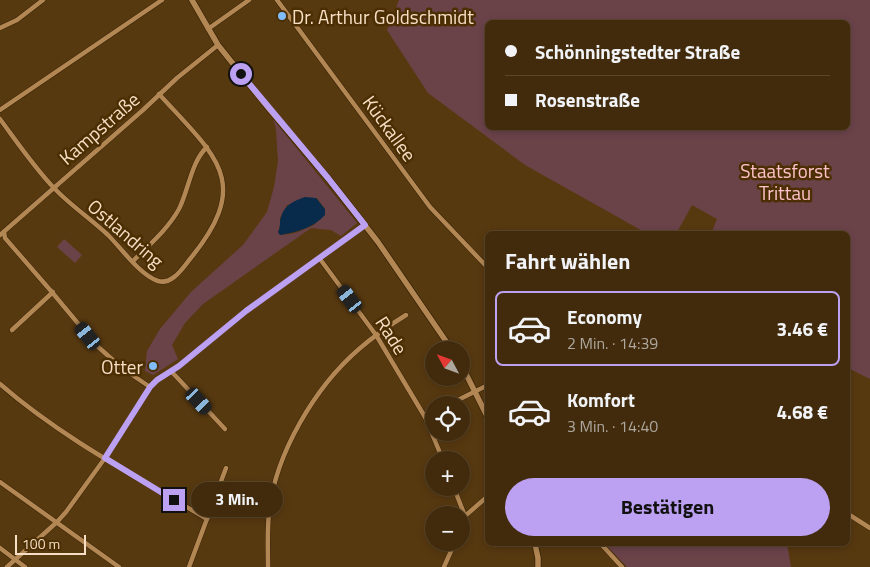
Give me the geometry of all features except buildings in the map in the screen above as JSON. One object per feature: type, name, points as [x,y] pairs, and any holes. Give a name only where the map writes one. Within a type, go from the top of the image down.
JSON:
[{"type":"main road","points":[[192,0],[218,45],[365,225],[402,274],[446,341]]},
{"type":"main road","points":[[470,380],[485,411]]},
{"type":"main road","points":[[535,546],[538,567]]},
{"type":"street","points":[[0,28],[17,20],[43,0]]},
{"type":"street","points":[[0,110],[162,0]]},
{"type":"street","points":[[208,29],[249,0]]},
{"type":"street","name":"Kückallee","points":[[277,0],[430,207],[485,265]]},
{"type":"street","name":"Kampstraße","points":[[2,233],[218,45]]},
{"type":"street","name":"Ostlandring","points":[[0,119],[53,187],[153,278],[160,281],[168,281],[176,276],[184,267],[211,231],[219,216],[224,192],[222,173],[207,147],[160,94]]},
{"type":"street","points":[[133,261],[170,223],[178,211],[198,159],[207,147]]},
{"type":"street","points":[[7,567],[57,522],[105,458],[150,387],[157,380],[172,372],[246,311],[365,225]]},
{"type":"street","points":[[2,233],[105,354],[150,387]]},
{"type":"street","name":"Rade","points":[[320,259],[376,335],[425,417]]},
{"type":"street","points":[[12,330],[53,292]]},
{"type":"street","points":[[268,567],[269,513],[275,485],[302,420],[329,381],[358,350],[376,335],[406,315]]},
{"type":"street","points":[[172,372],[225,429]]},
{"type":"street","points":[[0,384],[17,399],[61,431],[207,520]]},
{"type":"street","points":[[466,396],[485,386]]},
{"type":"street","points":[[189,567],[226,468]]},
{"type":"street","points":[[0,482],[119,567]]},
{"type":"street","points":[[470,512],[485,499]]},
{"type":"street","points":[[850,515],[870,528]]},
{"type":"street","points":[[602,546],[622,567]]},
{"type":"street","points":[[0,548],[25,567]]},
{"type":"street","points":[[444,567],[450,551]]},
{"type":"green space","name":"Staatsforst Trittau","points":[[399,0],[870,0],[870,379],[850,369],[850,231],[712,231],[717,219],[692,205],[678,231],[643,231],[525,165],[428,93],[387,30]]},
{"type":"green space","points":[[273,119],[357,223],[341,236],[331,230],[311,228],[203,304],[185,323],[172,345],[178,359],[153,375],[145,371],[147,351],[160,329],[191,292],[243,245],[267,212],[274,187],[278,161],[276,129]],"holes":[[[317,198],[325,209],[314,225],[294,233],[280,235],[278,232],[280,218],[287,205]]]},
{"type":"green space","points":[[64,239],[82,255],[75,263],[57,247]]},
{"type":"green space","points":[[607,546],[787,546],[791,567],[627,567]]},
{"type":"water","points":[[305,197],[316,198],[325,209],[325,215],[304,229],[280,235],[278,232],[280,219],[285,209],[287,206]]},
{"type":"place","name":"Dr. Arthur Goldschmidt","points":[[282,16]]},
{"type":"place","name":"Otter","points":[[153,366]]},
{"type":"route","points":[[174,500],[105,458],[150,387],[157,380],[172,372],[246,311],[365,225],[241,74]]}]
